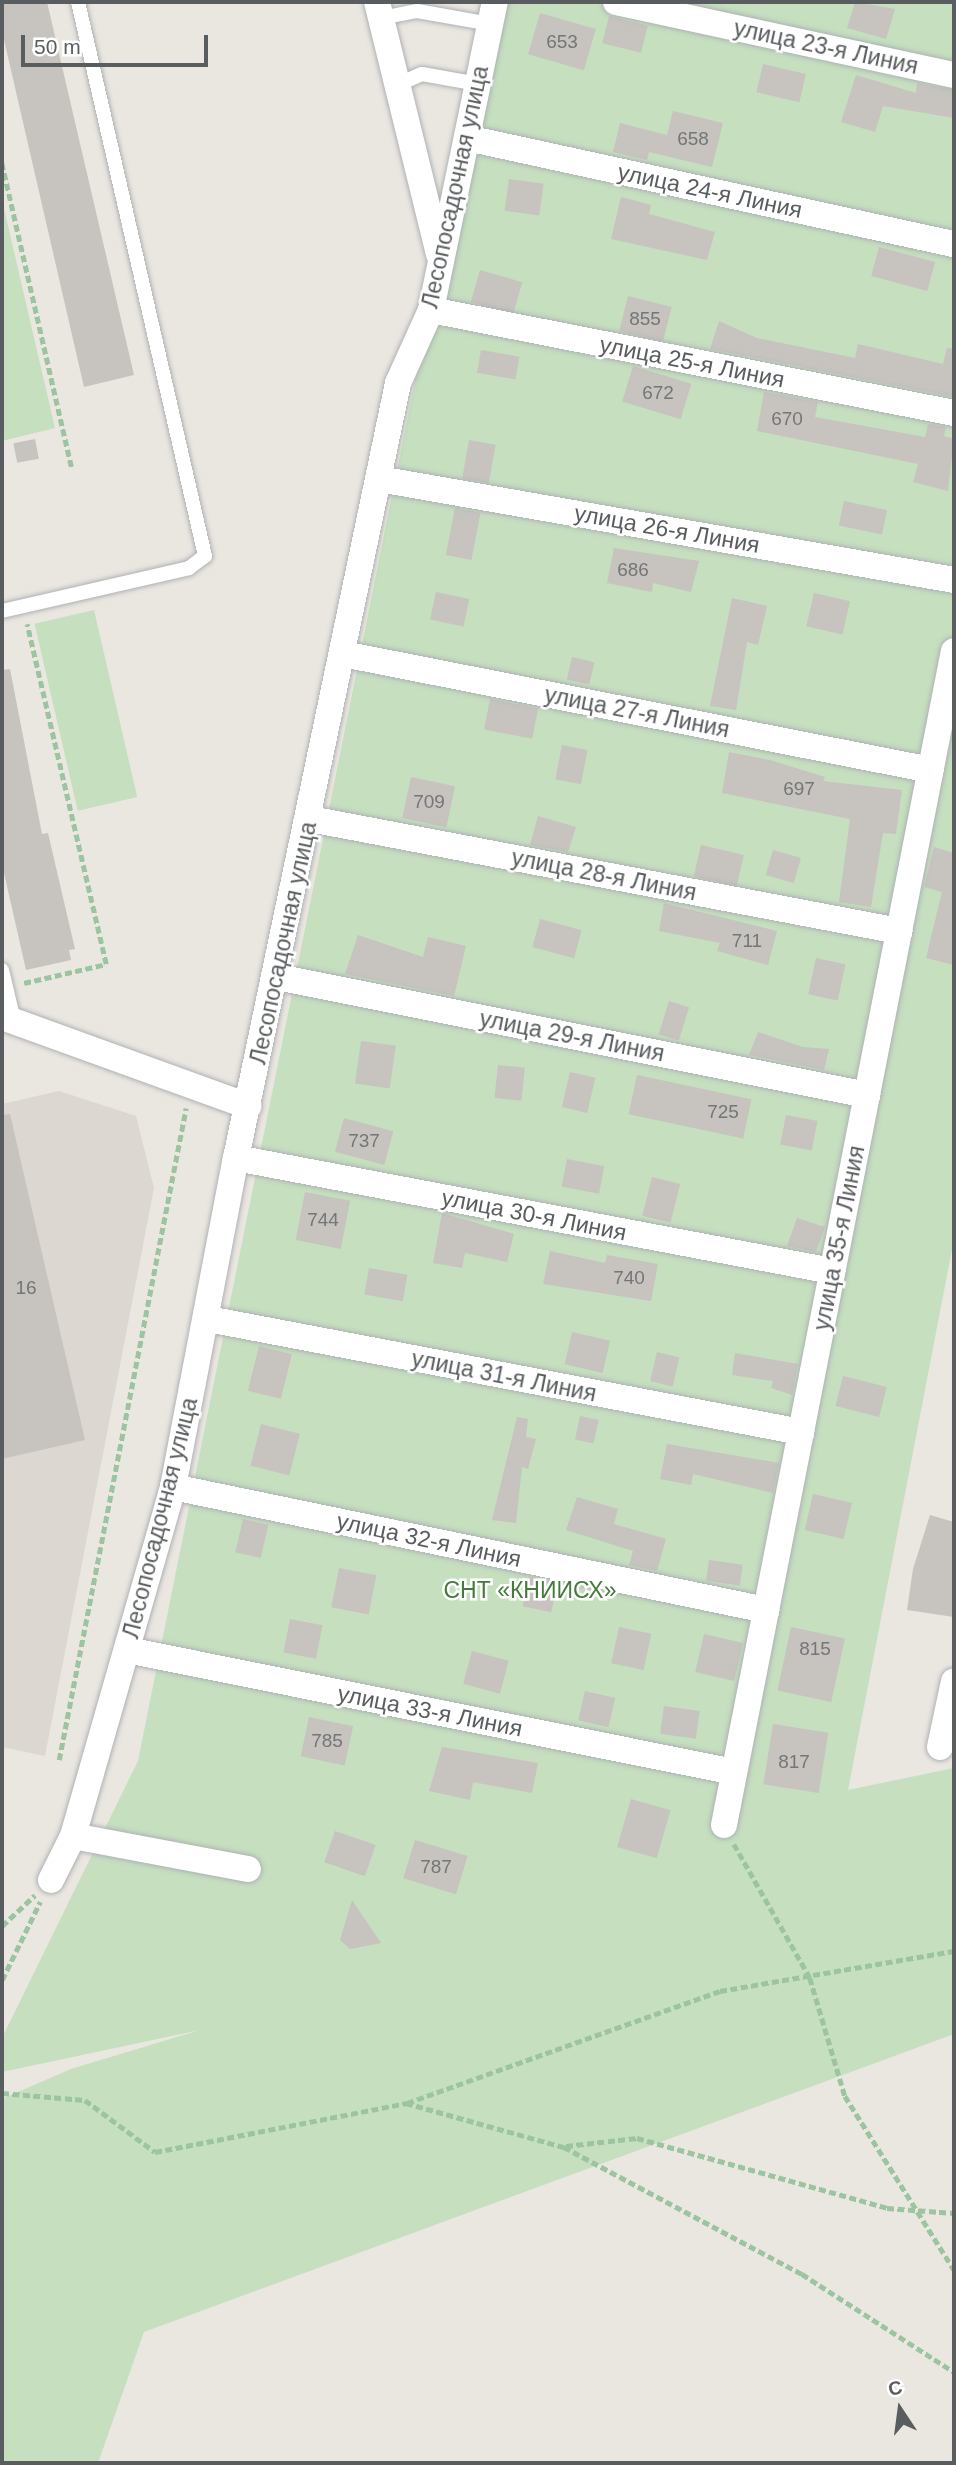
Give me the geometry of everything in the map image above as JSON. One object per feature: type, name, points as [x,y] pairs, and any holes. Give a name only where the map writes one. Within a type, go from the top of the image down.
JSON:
[{"type":"street","name":"улица 23-я Линия","points":[[616,2],[954,75]]},
{"type":"street","points":[[379,10],[441,262]]},
{"type":"street","name":"Лесопосадочная улица","points":[[51,1880],[73,1836],[173,1487],[208,1319],[236,1158],[277,977],[398,383],[431,310],[492,13]]},
{"type":"street","name":"улица 24-я Линия","points":[[467,138],[954,244]]},
{"type":"street","name":"улица 25-я Линия","points":[[431,310],[954,413]]},
{"type":"street","name":"улица 26-я Линия","points":[[379,479],[954,580]]},
{"type":"street","name":"улица 35-я Линия","points":[[724,1825],[954,651]]},
{"type":"street","name":"улица 27-я Линия","points":[[343,653],[931,770]]},
{"type":"street","name":"улица 28-я Линия","points":[[310,818],[899,931]]},
{"type":"street","name":"улица 29-я Линия","points":[[277,977],[867,1096]]},
{"type":"street","points":[[8,1019],[248,1106]]},
{"type":"street","name":"улица 30-я Линия","points":[[236,1158],[832,1271]]},
{"type":"street","name":"улица 31-я Линия","points":[[208,1319],[801,1432]]},
{"type":"street","name":"улица 32-я Линия","points":[[173,1487],[766,1610]]},
{"type":"street","name":"улица 33-я Линия","points":[[127,1650],[734,1772]]},
{"type":"street","points":[[940,1747],[954,1681]]},
{"type":"street","points":[[73,1836],[248,1869]]},
{"type":"lane","points":[[2,611],[189,568],[205,556],[78,2]]},
{"type":"lane","points":[[379,10],[492,13]]},
{"type":"lane","points":[[397,85],[422,74],[478,83]]},
{"type":"lane","points":[[2,970],[8,1019]]},
{"type":"path","points":[[2,163],[72,468]]},
{"type":"path","points":[[16,985],[106,964],[23,607]]},
{"type":"path","points":[[59,1760],[190,1086]]},
{"type":"path","points":[[724,1825],[810,1978],[845,2096],[920,2211],[954,2270]]},
{"type":"path","points":[[2,1926],[51,1880]]},
{"type":"path","points":[[2,1980],[51,1880]]},
{"type":"path","points":[[2,2093],[85,2100],[155,2152],[406,2103],[720,1991],[810,1978],[954,1951]]},
{"type":"path","points":[[406,2103],[564,2147],[802,2274],[954,2372]]},
{"type":"path","points":[[564,2147],[637,2138],[887,2208],[954,2213]]},
{"type":"shaded area","points":[[59,1091],[136,1116],[154,1188],[45,1756],[2,1747],[2,1104]]},
{"type":"green space","name":"СНТ «КНИИСХ»","points":[[491,2],[954,2],[954,1239],[848,1790],[954,1768],[954,2034],[144,2332],[98,2463],[2,2463],[2,2099],[71,2069],[200,2030],[2,2072],[2,2038],[138,1761]]},
{"type":"green space","points":[[2,200],[55,428],[2,441]]},
{"type":"green space","points":[[94,610],[137,797],[78,811],[35,624]]},
{"type":"building","points":[[2,2],[47,2],[134,375],[84,387],[2,31]]},
{"type":"building","points":[[855,2],[895,9],[886,39],[847,28]]},
{"type":"building","points":[[540,13],[596,29],[584,70],[528,54]]},
{"type":"building","points":[[609,16],[648,26],[641,53],[602,43]]},
{"type":"building","points":[[763,64],[806,74],[799,102],[756,92]]},
{"type":"building","points":[[856,75],[916,93],[917,83],[954,90],[954,118],[883,106],[875,132],[841,122]]},
{"type":"building","points":[[673,111],[723,123],[712,167],[649,152],[647,160],[613,152],[620,123],[667,135]]},
{"type":"building","points":[[509,179],[544,184],[539,216],[505,211]]},
{"type":"building","points":[[621,197],[651,205],[649,214],[715,232],[707,260],[611,239]]},
{"type":"building","points":[[879,247],[935,262],[927,291],[871,276]]},
{"type":"building","points":[[480,270],[522,282],[513,314],[471,302]]},
{"type":"building","points":[[628,296],[672,307],[663,342],[619,331]]},
{"type":"building","points":[[719,321],[757,338],[855,358],[858,344],[943,364],[947,348],[954,349],[954,397],[710,349]]},
{"type":"building","points":[[481,350],[519,357],[515,379],[477,373]]},
{"type":"building","points":[[633,366],[691,384],[681,419],[622,401]]},
{"type":"building","points":[[764,392],[818,402],[815,417],[925,437],[928,424],[946,427],[944,436],[954,439],[948,491],[913,482],[918,464],[757,431]]},
{"type":"building","points":[[35,439],[39,459],[17,463],[13,443]]},
{"type":"building","points":[[469,440],[496,445],[489,483],[462,478]]},
{"type":"building","points":[[844,501],[887,510],[882,535],[839,525]]},
{"type":"building","points":[[455,508],[481,513],[471,560],[446,555]]},
{"type":"building","points":[[614,548],[699,561],[691,592],[653,583],[652,592],[607,583]]},
{"type":"building","points":[[436,592],[469,599],[463,626],[430,619]]},
{"type":"building","points":[[814,593],[850,601],[842,634],[806,626]]},
{"type":"building","points":[[732,598],[767,606],[758,645],[747,642],[736,710],[710,706]]},
{"type":"building","points":[[572,657],[594,662],[589,685],[567,679]]},
{"type":"building","points":[[10,669],[42,834],[48,833],[75,949],[69,950],[71,960],[26,970],[2,864],[2,670]]},
{"type":"building","points":[[490,699],[538,708],[532,739],[484,729]]},
{"type":"building","points":[[562,745],[588,750],[581,784],[555,779]]},
{"type":"building","points":[[729,752],[770,760],[825,777],[823,781],[902,790],[896,834],[883,833],[871,907],[839,902],[850,819],[722,793]]},
{"type":"building","points":[[411,777],[455,786],[446,827],[402,818]]},
{"type":"building","points":[[538,816],[576,827],[568,852],[530,845]]},
{"type":"building","points":[[701,845],[744,855],[737,886],[694,876]]},
{"type":"building","points":[[934,847],[954,853],[954,965],[926,958],[942,892],[924,887]]},
{"type":"building","points":[[773,850],[801,858],[794,883],[766,875]]},
{"type":"building","points":[[664,903],[777,931],[768,965],[717,951],[720,943],[659,931]]},
{"type":"building","points":[[540,919],[582,930],[574,958],[532,947]]},
{"type":"building","points":[[358,935],[423,957],[428,937],[466,946],[454,996],[345,974]]},
{"type":"building","points":[[816,958],[845,964],[838,1000],[808,994]]},
{"type":"building","points":[[669,1001],[689,1007],[679,1041],[659,1034]]},
{"type":"building","points":[[758,1032],[803,1047],[829,1049],[824,1070],[749,1055]]},
{"type":"building","points":[[361,1041],[396,1046],[390,1088],[355,1084]]},
{"type":"building","points":[[498,1065],[525,1068],[521,1101],[495,1098]]},
{"type":"building","points":[[570,1072],[595,1078],[587,1113],[562,1107]]},
{"type":"building","points":[[637,1075],[751,1099],[743,1138],[629,1114]]},
{"type":"building","points":[[10,1114],[85,1440],[2,1459],[2,1115]]},
{"type":"building","points":[[786,1115],[817,1121],[812,1151],[780,1144]]},
{"type":"building","points":[[344,1118],[393,1131],[384,1165],[335,1152]]},
{"type":"building","points":[[567,1159],[604,1166],[599,1194],[562,1186]]},
{"type":"building","points":[[652,1177],[680,1184],[670,1223],[642,1216]]},
{"type":"building","points":[[305,1192],[350,1201],[341,1249],[296,1240]]},
{"type":"building","points":[[442,1213],[514,1234],[507,1262],[465,1253],[462,1268],[433,1263]]},
{"type":"building","points":[[797,1218],[825,1227],[816,1252],[787,1246]]},
{"type":"building","points":[[550,1251],[605,1263],[607,1255],[658,1264],[651,1301],[543,1284]]},
{"type":"building","points":[[369,1268],[407,1275],[403,1301],[364,1295]]},
{"type":"building","points":[[572,1332],[610,1341],[603,1373],[565,1364]]},
{"type":"building","points":[[259,1346],[292,1354],[281,1399],[248,1391]]},
{"type":"building","points":[[657,1352],[679,1357],[673,1386],[650,1381]]},
{"type":"building","points":[[735,1353],[798,1364],[792,1395],[771,1388],[773,1381],[732,1375]]},
{"type":"building","points":[[843,1376],[887,1387],[879,1417],[836,1406]]},
{"type":"building","points":[[580,1416],[599,1420],[594,1443],[575,1439]]},
{"type":"building","points":[[517,1417],[528,1419],[526,1437],[536,1439],[528,1469],[522,1467],[516,1523],[492,1520]]},
{"type":"building","points":[[261,1424],[300,1434],[289,1475],[251,1466]]},
{"type":"building","points":[[667,1444],[779,1463],[773,1493],[693,1474],[691,1485],[660,1479]]},
{"type":"building","points":[[813,1494],[852,1503],[844,1539],[805,1530]]},
{"type":"building","points":[[577,1497],[618,1509],[614,1524],[666,1539],[657,1571],[629,1565],[633,1551],[566,1530]]},
{"type":"building","points":[[930,1515],[954,1522],[954,1617],[907,1610],[913,1569]]},
{"type":"building","points":[[243,1519],[268,1525],[261,1558],[235,1552]]},
{"type":"building","points":[[709,1560],[743,1565],[740,1586],[706,1581]]},
{"type":"building","points":[[339,1568],[376,1575],[369,1615],[331,1607]]},
{"type":"building","points":[[529,1577],[557,1583],[551,1612],[523,1606]]},
{"type":"building","points":[[290,1619],[322,1625],[316,1659],[284,1652]]},
{"type":"building","points":[[619,1627],[651,1634],[644,1670],[611,1663]]},
{"type":"building","points":[[791,1627],[845,1638],[831,1702],[777,1691]]},
{"type":"building","points":[[704,1634],[743,1643],[734,1681],[695,1672]]},
{"type":"building","points":[[472,1651],[509,1661],[500,1694],[463,1684]]},
{"type":"building","points":[[585,1691],[615,1698],[608,1727],[578,1720]]},
{"type":"building","points":[[664,1706],[700,1711],[696,1739],[660,1734]]},
{"type":"building","points":[[309,1717],[353,1726],[345,1765],[301,1756]]},
{"type":"building","points":[[773,1724],[828,1733],[819,1793],[763,1784]]},
{"type":"building","points":[[442,1747],[538,1763],[532,1793],[473,1782],[470,1800],[429,1791]]},
{"type":"building","points":[[631,1799],[670,1810],[657,1858],[617,1847]]},
{"type":"building","points":[[335,1831],[376,1845],[365,1876],[324,1862]]},
{"type":"building","points":[[415,1840],[468,1856],[456,1894],[403,1878]]},
{"type":"building","points":[[352,1900],[381,1943],[350,1949],[340,1940]]}]
